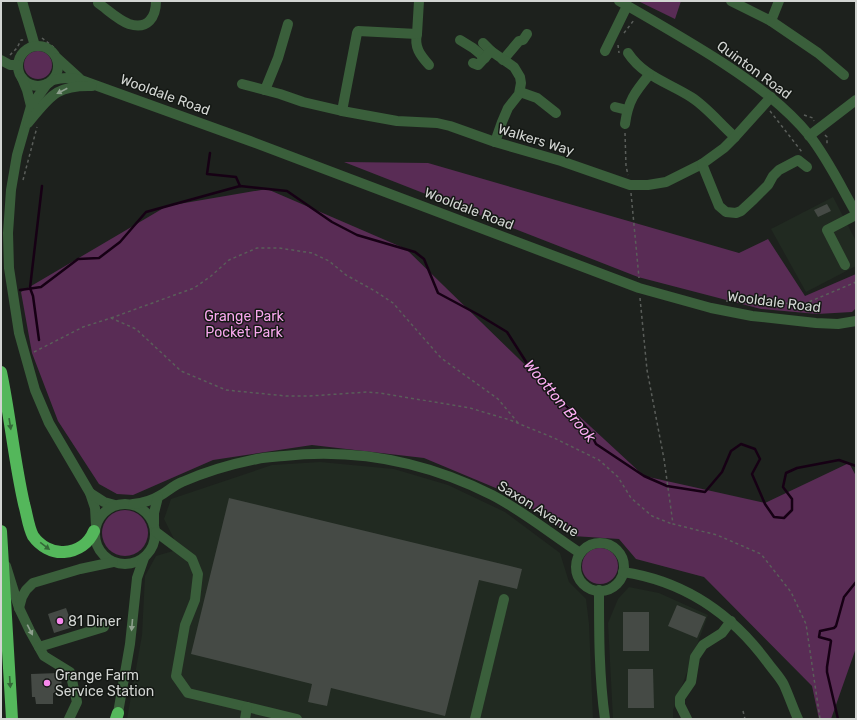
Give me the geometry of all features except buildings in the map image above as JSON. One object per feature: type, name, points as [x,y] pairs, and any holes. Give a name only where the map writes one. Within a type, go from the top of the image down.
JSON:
[{"type":"highway","points":[[1,372],[21,491],[30,527],[34,536],[42,545],[51,551],[69,552],[86,543],[91,537],[95,528]]},
{"type":"highway","points":[[1,531],[12,719]]},
{"type":"street","points":[[22,1],[34,42],[50,49],[58,55],[58,69],[50,82],[31,106],[17,155],[11,190],[8,233],[9,268],[16,314],[24,356],[35,390],[49,423],[90,493],[95,508],[97,545],[105,557],[113,562]]},
{"type":"street","points":[[98,3],[120,19],[130,24],[140,25],[148,23],[153,18],[156,10],[156,1]]},
{"type":"street","points":[[419,1],[417,34],[415,42],[417,49],[429,65]]},
{"type":"street","points":[[731,1],[771,20],[818,53],[844,75]]},
{"type":"street","points":[[771,20],[779,1]]},
{"type":"street","points":[[605,50],[623,3]]},
{"type":"street","name":"Quinton Road","points":[[623,3],[698,46],[750,80],[771,97],[793,117],[809,136],[830,166],[856,214]]},
{"type":"street","points":[[265,90],[278,58],[288,24]]},
{"type":"street","points":[[342,111],[356,33],[358,31],[417,34]]},
{"type":"street","points":[[503,60],[527,34]]},
{"type":"street","points":[[460,40],[473,48],[511,64],[517,70],[521,83],[520,92],[508,108],[495,142]]},
{"type":"street","points":[[31,106],[18,65],[19,59],[23,52],[34,42]]},
{"type":"street","points":[[483,43],[488,55]]},
{"type":"street","name":"Wooldale Road","points":[[58,55],[81,80]]},
{"type":"street","points":[[473,63],[478,65],[488,55]]},
{"type":"street","points":[[624,55],[649,75],[692,98],[735,137]]},
{"type":"street","points":[[2,61],[10,65],[18,65]]},
{"type":"street","points":[[625,124],[627,110],[635,92],[649,75]]},
{"type":"street","points":[[21,76],[26,82],[34,85],[50,82]]},
{"type":"street","name":"Wooldale Road","points":[[50,82],[68,77],[81,80],[250,141],[639,288],[711,308],[752,316],[816,323],[838,324],[856,321]]},
{"type":"street","name":"Walkers Way","points":[[242,84],[303,102],[342,111],[397,121],[437,123],[450,126],[495,142],[561,161],[630,185],[648,185],[666,182],[702,164],[724,148],[771,97]]},
{"type":"street","points":[[26,126],[51,97],[65,88],[79,86],[100,87]]},
{"type":"street","points":[[520,92],[537,98],[556,113]]},
{"type":"street","points":[[809,136],[856,100]]},
{"type":"street","points":[[615,107],[627,110]]},
{"type":"street","points":[[702,164],[719,206],[726,212],[736,213],[741,211],[754,199],[768,185],[773,176],[779,170],[798,160],[807,167]]},
{"type":"street","points":[[845,265],[827,230],[856,214]]},
{"type":"street","name":"Saxon Avenue","points":[[133,504],[158,497],[180,482],[258,458],[306,453],[378,457],[457,478],[519,511],[580,553]]},
{"type":"street","points":[[90,493],[104,502],[115,505]]},
{"type":"street","points":[[117,716],[128,662],[137,578],[146,556],[153,546],[155,528],[154,513],[158,497]]},
{"type":"street","points":[[95,528],[100,516],[105,511],[115,505],[124,503],[133,504],[145,511],[150,516],[155,528],[192,558],[198,574],[195,600],[185,625],[176,676],[188,693],[297,719]]},
{"type":"street","points":[[598,543],[606,544],[617,550],[622,557],[624,565],[619,581],[613,587],[600,590],[590,588],[583,584],[577,574],[576,566],[580,553],[589,546],[598,543]]},
{"type":"street","points":[[20,608],[22,597],[33,583],[80,569],[113,562],[132,564],[159,548],[178,548]]},
{"type":"street","points":[[2,554],[20,608],[30,631],[44,656],[70,672],[77,702],[69,719]]},
{"type":"street","points":[[623,572],[642,574],[669,583],[710,605],[731,621],[758,649],[783,684],[798,719]]},
{"type":"street","points":[[600,590],[600,687],[604,719]]},
{"type":"street","points":[[475,719],[504,599]]},
{"type":"street","points":[[687,719],[680,705],[680,698],[691,682],[695,657],[703,645],[722,633],[731,621]]},
{"type":"street","points":[[39,647],[104,627]]},
{"type":"street","points":[[245,719],[247,707]]},
{"type":"path","points":[[624,33],[639,12]]},
{"type":"path","points":[[2,61],[17,48],[22,40],[34,42],[40,35],[58,55]]},
{"type":"path","points":[[620,40],[618,52],[624,55]]},
{"type":"path","points":[[763,105],[774,116],[805,155]]},
{"type":"path","points":[[21,185],[29,152],[39,122]]},
{"type":"path","points":[[625,124],[626,166],[630,185],[647,370],[664,459],[673,524]]},
{"type":"path","points":[[31,349],[34,353],[83,328],[194,288],[211,276],[229,260],[256,248],[279,248],[312,253],[329,261],[346,275],[375,290],[393,303],[441,358],[498,400],[519,424]]},
{"type":"path","points":[[724,301],[804,304],[856,282]]},
{"type":"path","points":[[111,318],[136,329],[181,371],[226,390],[286,396],[367,392],[470,408],[519,424],[554,438],[599,460],[618,477],[631,498],[652,516],[673,524],[717,535],[761,554],[791,592],[806,624],[820,719]]},
{"type":"path","points":[[743,711],[745,719]]},
{"type":"shaded area","points":[[833,197],[856,241],[856,266],[806,292],[771,229]]},
{"type":"shaded area","points":[[320,462],[394,469],[448,485],[505,512],[560,553],[569,582],[586,599],[589,624],[593,719],[127,719],[142,635],[145,576],[156,556],[173,551],[174,539],[164,519],[171,499],[272,465]]},
{"type":"shaded area","points":[[629,587],[659,593],[708,615],[673,710],[673,719],[613,719],[608,623],[618,599]]},
{"type":"green space","points":[[638,1],[681,1],[675,19]]},
{"type":"green space","points":[[38,51],[48,55],[52,65],[48,75],[38,79],[28,75],[24,65],[28,55]]},
{"type":"green space","points":[[344,162],[428,163],[739,253],[768,239],[805,296],[856,274],[856,308],[852,312],[817,314],[761,309],[638,277]]},
{"type":"green space","name":"Grange Park Pocket Park","points":[[267,189],[406,249],[551,390],[644,476],[765,503],[849,463],[856,476],[856,648],[831,719],[819,719],[812,686],[704,577],[636,559],[619,539],[573,536],[510,494],[424,458],[312,445],[213,460],[133,495],[117,494],[99,484],[58,421],[32,353],[21,292],[167,206]]},
{"type":"green space","points":[[120,510],[130,510],[138,514],[144,520],[148,528],[148,538],[144,546],[138,552],[130,556],[120,556],[112,552],[106,546],[102,538],[102,528],[106,520],[112,514]]},
{"type":"green space","points":[[600,548],[613,553],[618,566],[613,579],[600,584],[587,579],[582,566],[587,553]]},
{"type":"waterway","points":[[210,153],[207,174],[236,177],[240,186]]},
{"type":"waterway","points":[[39,340],[33,296],[30,288],[42,186]]},
{"type":"waterway","name":"Wootton Brook","points":[[20,290],[41,287],[78,259],[99,258],[120,242],[146,212],[240,186],[287,191],[332,222],[357,235],[415,252],[424,259],[438,293],[507,332],[530,368],[589,430],[596,444],[644,476],[667,486],[705,492],[722,472],[731,451],[741,444],[755,449],[760,459],[752,474],[765,504],[774,517],[784,518],[792,510],[792,499],[783,487],[786,473],[797,468],[839,460],[856,466]]},
{"type":"waterway","points":[[838,719],[827,672],[831,641],[819,637],[820,631],[834,628],[836,626],[844,597],[856,582]]},
{"type":"place","name":"81 Diner","points":[[60,621]]},
{"type":"place","name":"Grange Farm Service Station","points":[[47,683]]}]
